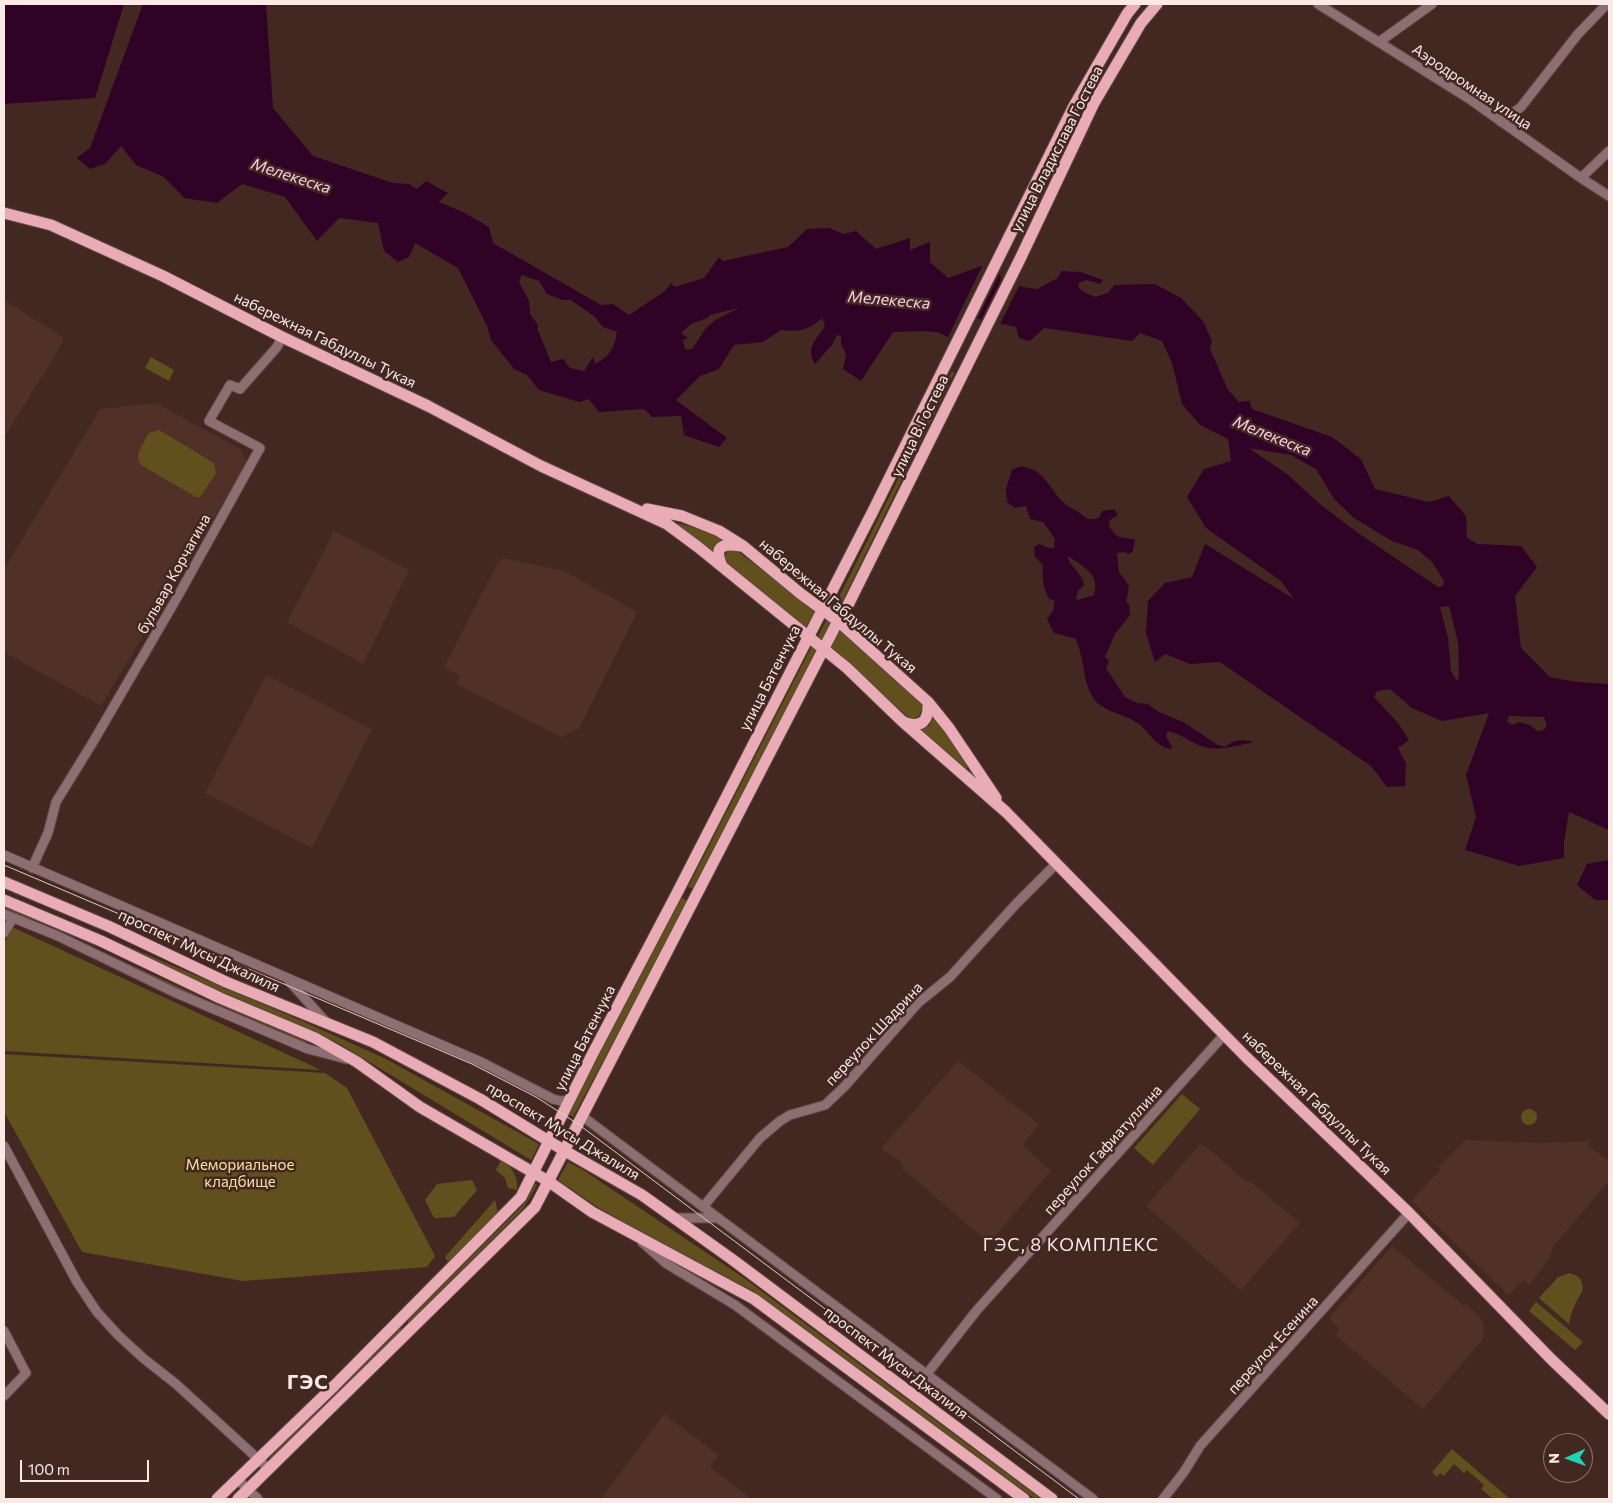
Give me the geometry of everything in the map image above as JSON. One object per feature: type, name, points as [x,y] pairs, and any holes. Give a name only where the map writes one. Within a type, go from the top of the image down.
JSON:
[{"type":"main road","name":"улица Владислава Гостева","points":[[1003,250],[1074,106],[1134,4]]},
{"type":"main road","name":"улица Владислава Гостева","points":[[1020,259],[1094,103],[1141,24],[1157,4]]},
{"type":"main road","name":"набережная Габдуллы Тукая","points":[[4,213],[51,225],[115,253],[282,338],[428,406],[540,466],[667,524],[824,648],[902,721],[1006,812],[1224,1035],[1409,1213],[1552,1360],[1609,1414]]},
{"type":"main road","name":"улица В.Гостева","points":[[873,511],[1003,250]]},
{"type":"main road","name":"улица В.Гостева","points":[[838,621],[847,607],[1020,259]]},
{"type":"main road","name":"набережная Габдуллы Тукая","points":[[628,506],[682,516],[719,530],[743,546],[838,621],[928,702],[949,728],[1006,812]]},
{"type":"main road","name":"улица Батенчука","points":[[217,1499],[405,1315],[518,1201],[873,511]]},
{"type":"main road","points":[[723,567],[718,551],[723,546],[730,544],[743,546]]},
{"type":"main road","points":[[238,1499],[535,1207],[838,621]]},
{"type":"main road","points":[[902,721],[914,726],[922,723],[926,718],[928,702]]},
{"type":"main road","name":"проспект Мусы Джалиля","points":[[4,882],[108,926],[226,982],[372,1042],[480,1099],[642,1195],[828,1331],[1052,1499]]},
{"type":"main road","points":[[676,895],[684,892],[689,893],[692,898],[692,906]]},
{"type":"main road","points":[[4,900],[101,941],[220,998],[315,1038],[357,1062],[420,1107],[548,1180],[592,1212],[754,1299],[1024,1499]]},
{"type":"main road","points":[[405,1315],[404,1323],[406,1327],[415,1326]]},
{"type":"street","name":"Аэродромная улица","points":[[1318,4],[1471,100],[1580,178],[1609,196]]},
{"type":"street","points":[[1379,42],[1432,4]]},
{"type":"street","points":[[1502,122],[1521,107],[1578,34],[1608,4]]},
{"type":"street","points":[[1580,178],[1609,151]]},
{"type":"street","name":"бульвар Корчагина","points":[[32,868],[48,833],[56,802],[178,596],[260,448],[209,421],[230,385],[240,390],[277,347],[282,338]]},
{"type":"street","points":[[4,855],[481,1062],[553,1099],[569,1100]]},
{"type":"street","name":"переулок Шадрина","points":[[702,1207],[760,1138],[780,1121],[790,1115],[825,1105],[844,1088],[918,1003],[950,977],[1016,904],[1056,864]]},
{"type":"street","points":[[4,933],[8,916],[58,936],[176,993],[308,1049],[357,1062]]},
{"type":"street","points":[[284,977],[298,989],[329,1025]]},
{"type":"street","name":"переулок Гафиатуллина","points":[[926,1375],[977,1310],[1224,1035]]},
{"type":"street","points":[[582,1116],[1093,1499]]},
{"type":"street","points":[[4,1146],[77,1282],[97,1312],[142,1358],[176,1384],[268,1469]]},
{"type":"street","name":"переулок Есенина","points":[[1163,1499],[1184,1472],[1200,1446],[1409,1213]]},
{"type":"street","points":[[674,1218],[716,1218]]},
{"type":"street","points":[[636,1237],[668,1264],[735,1305],[997,1499]]},
{"type":"street","points":[[4,1330],[26,1373],[4,1396]]},
{"type":"street","points":[[237,1479],[258,1499]]},
{"type":"shaded area","points":[[4,300],[63,337],[63,342],[4,438]]},
{"type":"shaded area","points":[[156,403],[240,449],[247,463],[101,706],[4,652],[4,569],[100,409]]},
{"type":"shaded area","points":[[334,531],[409,570],[363,664],[287,622]]},
{"type":"shaded area","points":[[503,558],[564,571],[637,612],[579,728],[561,737],[456,684],[460,676],[444,667],[498,562]]},
{"type":"shaded area","points":[[266,675],[372,729],[312,848],[205,793]]},
{"type":"shaded area","points":[[958,1061],[1039,1124],[1023,1145],[1051,1171],[989,1243],[903,1169],[902,1163],[881,1148]]},
{"type":"shaded area","points":[[1466,1140],[1541,1143],[1589,1141],[1589,1146],[1609,1161],[1609,1181],[1552,1248],[1550,1258],[1529,1285],[1523,1280],[1509,1296],[1411,1201],[1440,1170],[1438,1167]]},
{"type":"shaded area","points":[[1200,1144],[1209,1149],[1246,1181],[1250,1181],[1300,1223],[1241,1290],[1146,1206]]},
{"type":"shaded area","points":[[1392,1246],[1464,1306],[1466,1304],[1479,1316],[1484,1326],[1483,1339],[1423,1409],[1335,1335],[1340,1329],[1329,1318]]},
{"type":"shaded area","points":[[664,1414],[719,1455],[710,1467],[752,1499],[601,1499]]},
{"type":"green space","points":[[151,357],[174,370],[169,381],[145,368]]},
{"type":"green space","points":[[952,372],[954,373],[836,614],[831,609],[837,601]]},
{"type":"green space","points":[[159,430],[214,463],[216,473],[200,497],[196,497],[141,465],[138,457],[142,445],[149,433]]},
{"type":"green space","points":[[667,521],[698,528],[726,540],[714,555]]},
{"type":"green space","points":[[729,551],[737,551],[818,612],[808,629],[726,564],[724,555]]},
{"type":"green space","points":[[827,619],[831,623],[822,640],[818,636]]},
{"type":"green space","points":[[840,631],[922,703],[918,717],[913,719],[907,716],[831,648]]},
{"type":"green space","points":[[812,646],[817,650],[694,891],[688,887]]},
{"type":"green space","points":[[934,715],[969,767],[964,771],[920,730],[929,726]]},
{"type":"green space","points":[[10,896],[386,1059],[539,1144],[531,1160],[338,1043],[9,899]]},
{"type":"green space","points":[[683,898],[688,902],[573,1117],[568,1114]]},
{"type":"green space","points":[[4,906],[207,1000],[308,1042],[302,1043],[208,1003],[4,910]]},
{"type":"green space","points":[[12,927],[321,1070],[4,1051],[4,943]]},
{"type":"green space","name":"Мемориальное кладбище","points":[[4,1054],[325,1073],[347,1088],[435,1256],[427,1267],[243,1281],[82,1252],[4,1112]]},
{"type":"green space","points":[[1182,1094],[1200,1109],[1153,1165],[1134,1148]]},
{"type":"green space","points":[[1529,1109],[1537,1117],[1529,1125],[1521,1117]]},
{"type":"green space","points":[[501,1160],[514,1173],[517,1181],[517,1190],[508,1188],[505,1178],[496,1170]]},
{"type":"green space","points":[[568,1162],[583,1170],[744,1278],[1041,1499],[1035,1499],[753,1291],[599,1208],[558,1180]]},
{"type":"green space","points":[[472,1180],[477,1190],[454,1217],[434,1218],[425,1200],[437,1184]]},
{"type":"green space","points":[[535,1184],[537,1185],[523,1209],[408,1323],[408,1320],[521,1207]]},
{"type":"green space","points":[[495,1200],[499,1217],[450,1265],[445,1257]]},
{"type":"green space","points":[[1570,1273],[1579,1277],[1583,1286],[1572,1311],[1569,1324],[1539,1298],[1558,1277]]},
{"type":"green space","points":[[1536,1302],[1583,1342],[1575,1350],[1529,1311]]},
{"type":"green space","points":[[400,1328],[402,1330],[271,1459],[269,1458]]},
{"type":"green space","points":[[1452,1449],[1510,1499],[1493,1499],[1481,1489],[1484,1485],[1467,1470],[1464,1473],[1454,1464],[1444,1476],[1440,1473],[1437,1477],[1432,1472]]},
{"type":"water","points":[[4,4],[124,4],[95,98],[4,104]]},
{"type":"water","name":"Мелекеска","points":[[143,4],[266,4],[273,108],[313,156],[393,183],[409,184],[417,189],[426,181],[448,193],[439,202],[465,213],[489,227],[493,243],[601,305],[613,304],[629,315],[665,291],[671,283],[675,287],[704,278],[719,257],[723,261],[788,247],[807,229],[829,228],[844,234],[856,231],[876,249],[910,238],[910,250],[930,242],[930,262],[948,278],[998,260],[1001,280],[1023,287],[1037,289],[1058,278],[1061,271],[1081,272],[1103,280],[1100,284],[1086,280],[1079,283],[1078,286],[1082,291],[1095,297],[1108,293],[1114,285],[1155,284],[1181,298],[1203,321],[1212,341],[1210,349],[1228,390],[1239,402],[1250,401],[1252,409],[1332,437],[1361,459],[1375,489],[1429,502],[1449,496],[1466,516],[1467,538],[1478,544],[1521,546],[1537,567],[1515,596],[1521,648],[1550,677],[1576,682],[1609,684],[1609,830],[1569,812],[1564,842],[1564,858],[1519,866],[1465,850],[1476,817],[1466,775],[1489,713],[1442,721],[1412,708],[1390,689],[1377,691],[1374,697],[1398,723],[1409,740],[1398,748],[1406,763],[1405,786],[1387,787],[1371,766],[1220,662],[1190,664],[1165,654],[1155,662],[1146,633],[1148,601],[1165,583],[1192,577],[1205,544],[1294,599],[1281,581],[1206,528],[1187,497],[1204,469],[1231,461],[1228,439],[1200,425],[1182,404],[1172,363],[1162,341],[1140,333],[1132,341],[1044,328],[1030,341],[1019,338],[1016,327],[970,317],[961,343],[937,332],[893,332],[861,381],[843,369],[846,354],[841,344],[841,336],[837,335],[832,345],[815,364],[811,349],[825,326],[822,318],[803,330],[781,330],[763,342],[734,345],[719,369],[700,376],[676,400],[727,438],[719,447],[684,435],[681,416],[652,417],[644,409],[599,412],[589,399],[579,402],[539,390],[527,375],[514,369],[491,340],[487,326],[458,268],[415,243],[409,257],[398,262],[384,251],[378,223],[339,218],[317,241],[285,197],[242,184],[217,203],[184,198],[164,177],[136,165],[121,146],[105,164],[90,169],[77,158],[90,148]],"holes":[[[522,275],[539,281],[547,294],[563,300],[571,300],[595,317],[603,327],[617,332],[611,351],[605,358],[595,364],[593,357],[584,371],[570,368],[563,359],[551,362],[537,328],[538,325],[530,314],[529,301],[519,282]],[[739,308],[715,320],[706,328],[692,349],[685,349],[683,340],[688,338],[681,333],[691,324],[710,315]],[[1249,448],[1291,455],[1316,469],[1334,499],[1354,518],[1392,541],[1418,550],[1432,562],[1444,581],[1443,586],[1438,587],[1361,535],[1321,505],[1287,474]],[[1449,606],[1458,642],[1459,676],[1457,681],[1451,671],[1448,638],[1440,607]],[[1509,716],[1544,717],[1547,726],[1543,730],[1537,731],[1530,725],[1519,722],[1512,725],[1507,721]]]},
{"type":"water","points":[[1021,466],[1037,472],[1064,503],[1087,518],[1099,518],[1102,511],[1114,509],[1118,515],[1110,520],[1109,526],[1112,531],[1120,537],[1135,540],[1133,551],[1129,554],[1124,552],[1117,553],[1119,572],[1129,586],[1126,602],[1129,604],[1130,615],[1115,634],[1105,657],[1109,661],[1106,668],[1125,697],[1137,703],[1148,704],[1159,712],[1185,723],[1218,745],[1225,747],[1238,740],[1254,742],[1225,748],[1210,748],[1203,747],[1168,731],[1166,736],[1172,747],[1171,749],[1166,748],[1157,743],[1139,724],[1109,711],[1094,699],[1087,683],[1075,638],[1054,633],[1047,619],[1053,611],[1055,601],[1049,599],[1047,595],[1043,582],[1043,565],[1035,557],[1034,547],[1039,544],[1054,548],[1055,539],[1043,522],[1030,519],[1026,506],[1015,508],[1007,502],[1006,489],[1012,470]],"holes":[[[1067,556],[1083,566],[1093,576],[1095,581],[1094,595],[1078,600],[1076,598],[1078,591],[1084,585]]]},
{"type":"water","points":[[1609,860],[1609,900],[1595,900],[1577,885],[1587,864]]},
{"type":"pier","points":[[997,257],[1001,259],[1002,269],[976,321],[972,320],[963,345],[960,346],[947,339],[984,262]]},
{"type":"pier","points":[[1003,276],[1003,278],[1020,284],[999,326],[980,322]]},
{"type":"tram line","points":[[4,865],[472,1064],[536,1097],[578,1124],[1079,1499]]},
{"type":"district","name":"ГЭС, 8 КОМПЛЕКС","points":[[1071,1245]]},
{"type":"district","name":"ГЭС","points":[[308,1382]]}]
